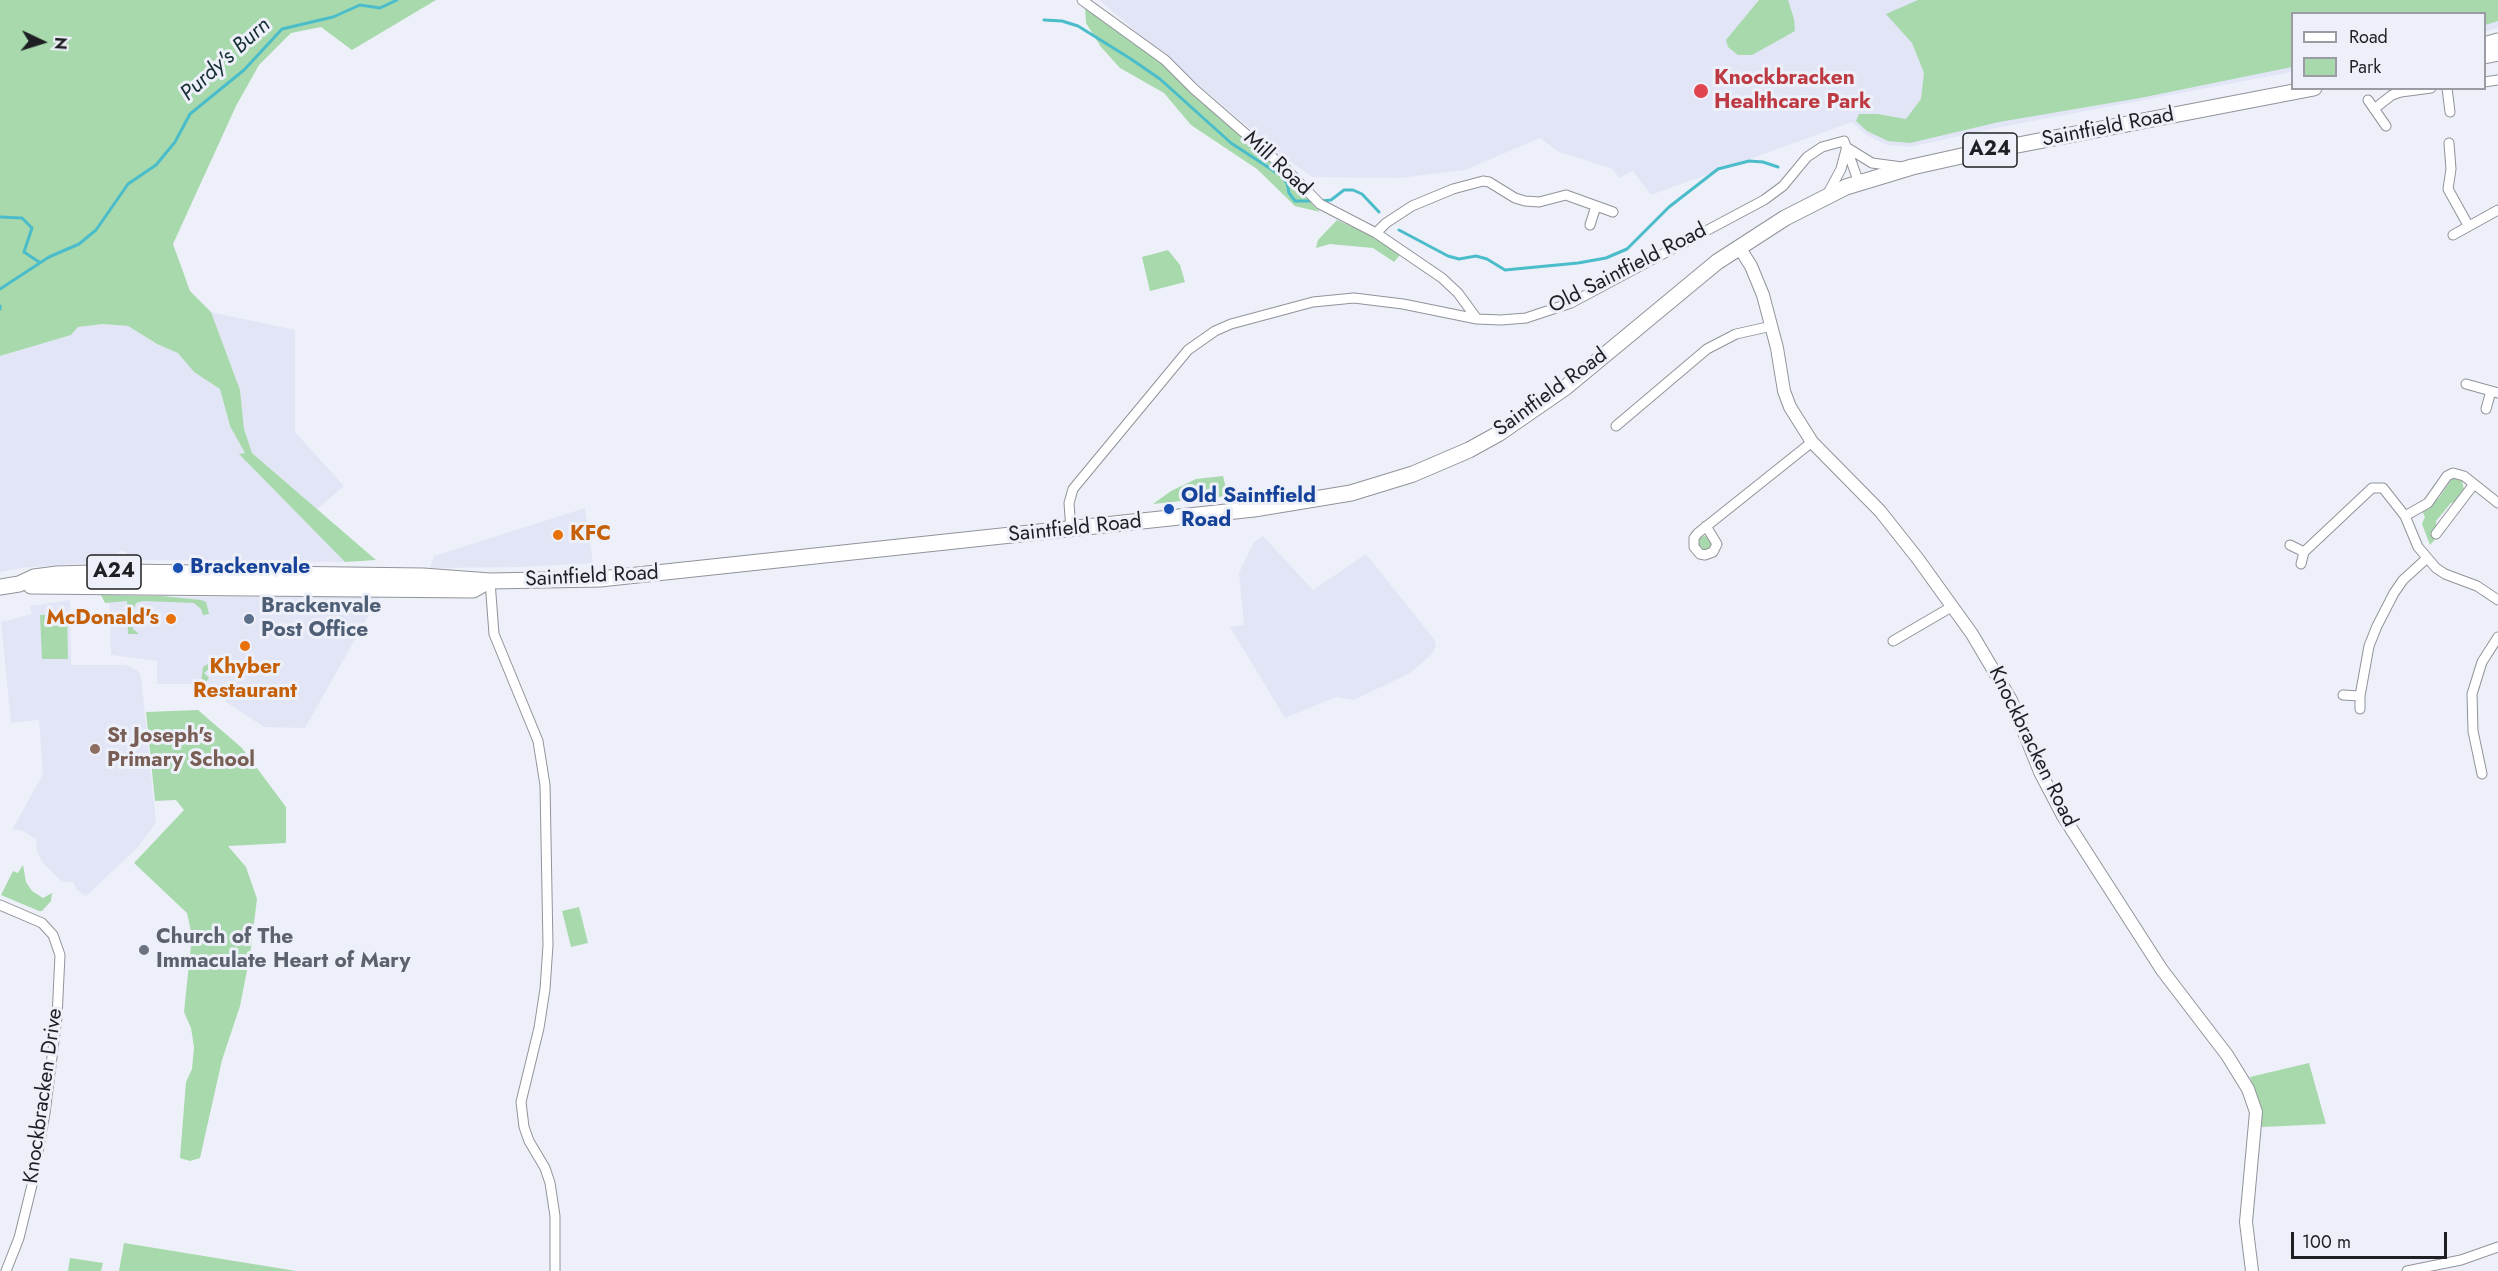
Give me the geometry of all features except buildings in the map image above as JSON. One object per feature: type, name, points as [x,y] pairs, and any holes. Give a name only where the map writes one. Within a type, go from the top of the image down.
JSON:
[{"type":"highway","name":"Saintfield Road","points":[[0,587],[57,574],[123,572],[423,576],[490,581],[600,579],[1071,530],[1318,500],[1378,486],[1438,464],[1498,434],[1533,412],[1684,288],[1739,247],[1785,218],[1859,183],[1912,167],[2304,90]]},
{"type":"highway","points":[[231,573],[259,580],[356,582],[363,590]]},
{"type":"highway","name":"Saintfield Road","points":[[19,584],[33,587],[123,585],[474,590],[490,581]]},
{"type":"street","name":"Mill Road","points":[[1082,0],[1165,60],[1194,89],[1286,169],[1320,204],[1376,233],[1442,278],[1458,293],[1477,319]]},
{"type":"street","points":[[2386,126],[2371,104],[2401,92],[2416,90]]},
{"type":"street","points":[[2447,90],[2450,112]]},
{"type":"street","points":[[2449,143],[2451,169],[2448,189],[2468,225]]},
{"type":"street","points":[[1845,144],[1872,163],[1912,167]]},
{"type":"street","points":[[1845,144],[1859,183]]},
{"type":"street","points":[[1826,197],[1841,169],[1845,144]]},
{"type":"street","name":"Old Saintfield Road","points":[[1071,530],[1069,503],[1073,489],[1174,365],[1188,350],[1215,331],[1240,321],[1281,310],[1334,299],[1354,298],[1403,304],[1477,319],[1526,318],[1571,303],[1764,200],[1783,186],[1814,151],[1845,144]]},
{"type":"street","points":[[1376,233],[1386,223],[1412,206],[1477,182],[1489,182],[1515,198],[1525,201],[1539,202],[1566,195],[1613,212]]},
{"type":"street","points":[[1590,225],[1596,206]]},
{"type":"street","points":[[2453,235],[2498,210]]},
{"type":"street","name":"Knockbracken Road","points":[[1739,247],[1751,266],[1772,326],[1784,390],[1790,408],[1812,442],[1880,511],[1953,606],[2005,688],[2040,772],[2063,816],[2156,961],[2227,1055],[2248,1089],[2256,1112],[2246,1222],[2252,1271]]},
{"type":"street","points":[[1616,426],[1707,349],[1736,334],[1772,326]]},
{"type":"street","points":[[2466,384],[2494,392],[2486,409]]},
{"type":"street","points":[[1706,526],[1812,442]]},
{"type":"street","points":[[2407,519],[2428,503],[2447,476],[2452,473],[2459,473],[2498,503]]},
{"type":"street","points":[[2436,534],[2474,484]]},
{"type":"street","points":[[2301,564],[2304,552],[2372,488],[2383,488],[2407,519],[2418,547],[2426,559],[2445,574],[2477,586],[2498,600]]},
{"type":"street","points":[[2290,545],[2304,552]]},
{"type":"street","points":[[2360,709],[2360,696],[2369,646],[2377,626],[2403,580],[2426,559]]},
{"type":"street","points":[[490,581],[494,634],[538,741],[545,785],[548,945],[545,989],[539,1028],[521,1102],[524,1127],[529,1141],[545,1168],[550,1183],[555,1216],[555,1271]]},
{"type":"street","points":[[1893,641],[1953,606]]},
{"type":"street","points":[[2482,774],[2473,731],[2472,694],[2482,662],[2498,637]]},
{"type":"street","points":[[2343,695],[2360,696]]},
{"type":"street","name":"Knockbracken Drive","points":[[0,905],[42,923],[53,935],[60,955],[55,1037],[32,1185],[19,1238],[6,1271]]},
{"type":"street","points":[[2407,1271],[2460,1260],[2498,1247]]},
{"type":"shaded area","name":"Knockbracken Healthcare Park","points":[[1099,0],[2498,0],[2498,28],[2486,32],[2486,12],[2291,12],[2291,72],[2001,127],[1910,147],[1887,145],[1865,134],[1852,122],[1651,195],[1633,171],[1619,178],[1613,169],[1559,152],[1540,138],[1465,170],[1399,178],[1312,177],[1276,151]]},
{"type":"shaded area","points":[[211,312],[295,330],[295,432],[344,486],[317,509],[252,453],[244,429],[240,390]]},
{"type":"shaded area","points":[[103,324],[128,326],[157,344],[179,353],[194,372],[220,389],[230,426],[246,453],[240,455],[345,562],[132,560],[123,550],[111,557],[112,561],[21,568],[0,572],[0,356],[71,335],[78,327]]},
{"type":"shaded area","points":[[585,508],[593,563],[523,567],[430,568],[434,556]]},
{"type":"shaded area","points":[[1263,536],[1313,590],[1366,554],[1434,639],[1436,646],[1432,654],[1410,673],[1354,700],[1336,697],[1285,718],[1230,627],[1244,625],[1239,573],[1254,542]]},
{"type":"shaded area","points":[[109,597],[379,597],[305,728],[264,727],[229,704],[205,684],[157,684],[157,661],[111,655]]},
{"type":"shaded area","name":"St Joseph's Primary School","points":[[70,600],[71,665],[127,665],[138,671],[141,676],[156,823],[138,847],[86,896],[77,890],[73,882],[62,882],[42,862],[36,848],[37,840],[21,830],[12,830],[43,774],[39,720],[11,723],[1,622],[32,614],[30,606]]},
{"type":"green space","points":[[0,0],[436,0],[352,50],[321,27],[291,33],[259,65],[236,106],[173,244],[190,291],[211,312],[240,390],[244,429],[252,453],[376,560],[345,562],[239,454],[245,453],[230,426],[220,389],[194,372],[178,353],[157,344],[128,326],[103,324],[78,327],[71,335],[0,356]]},
{"type":"green space","points":[[1759,0],[1788,0],[1795,31],[1752,55],[1738,55],[1728,47],[1726,40]]},
{"type":"green space","points":[[1918,0],[2498,0],[2498,21],[2486,25],[2486,12],[2291,12],[2291,67],[2140,98],[1999,122],[1910,143],[1888,141],[1867,131],[1856,121],[1859,114],[1877,114],[1906,119],[1921,99],[1924,73],[1912,43],[1886,14]]},
{"type":"green space","points":[[1085,7],[1167,66],[1276,166],[1320,212],[1295,206],[1257,169],[1191,125],[1164,93],[1120,68],[1101,47],[1086,23]]},
{"type":"green space","points":[[1337,220],[1372,236],[1400,255],[1394,262],[1373,248],[1330,244],[1316,248],[1318,240]]},
{"type":"green space","points":[[1168,250],[1180,265],[1185,282],[1150,291],[1142,257]]},
{"type":"green space","points":[[1223,476],[1228,496],[1153,504],[1171,491],[1196,479]]},
{"type":"green space","points":[[2453,477],[2462,481],[2464,490],[2456,502],[2451,503],[2436,521],[2437,537],[2430,545],[2422,524],[2425,517],[2422,511],[2439,498]]},
{"type":"green space","points":[[1702,536],[1708,536],[1712,543],[1708,550],[1702,550],[1698,546],[1698,540]]},
{"type":"green space","points":[[101,595],[162,596],[201,600],[206,602],[209,614],[203,615],[201,609],[194,603],[143,601],[136,603],[132,615],[133,629],[139,634],[128,634],[127,601],[105,603]]},
{"type":"green space","points":[[67,614],[68,659],[42,659],[40,615]]},
{"type":"green space","points":[[210,663],[218,667],[218,671],[215,672],[210,668],[204,673],[209,678],[205,683],[201,683],[203,667]]},
{"type":"green space","points":[[198,710],[242,748],[286,807],[286,843],[228,846],[246,867],[257,899],[250,955],[240,1006],[222,1060],[200,1158],[190,1161],[180,1158],[186,1082],[192,1069],[194,1047],[191,1028],[184,1012],[192,936],[187,913],[134,863],[184,810],[176,800],[155,801],[146,712]]},
{"type":"green space","points":[[23,865],[26,882],[32,891],[43,898],[52,893],[51,901],[42,911],[1,895],[13,871],[18,873]]},
{"type":"green space","points":[[579,907],[588,943],[571,947],[562,911]]},
{"type":"green space","points":[[2309,1063],[2326,1124],[2262,1127],[2260,1106],[2250,1077]]},
{"type":"green space","points":[[124,1243],[296,1271],[119,1271]]},
{"type":"green space","points":[[70,1258],[103,1263],[101,1271],[68,1271]]},
{"type":"waterway","name":"Purdy's Burn","points":[[0,289],[49,257],[79,244],[96,230],[128,184],[156,165],[175,142],[190,114],[244,70],[282,29],[333,17],[360,5],[380,8],[397,0]]},
{"type":"waterway","points":[[1044,20],[1062,21],[1078,26],[1131,59],[1160,79],[1231,143],[1280,175],[1287,183],[1289,193],[1295,201],[1314,201]]},
{"type":"waterway","points":[[1399,230],[1448,256],[1459,259],[1476,256],[1487,259],[1505,270],[1578,263],[1606,258],[1627,249],[1669,207],[1718,169],[1749,161],[1763,162],[1778,167]]},
{"type":"waterway","points":[[1321,201],[1331,200],[1344,190],[1353,190],[1362,194],[1379,212]]},
{"type":"waterway","points":[[0,217],[22,218],[32,228],[24,252],[39,262]]},
{"type":"place","name":"Knockbracken Healthcare Park","points":[[1701,91]]},
{"type":"place","name":"Old Saintfield Road","points":[[1169,509]]},
{"type":"place","name":"KFC","points":[[558,535]]},
{"type":"place","name":"Brackenvale","points":[[178,568]]},
{"type":"place","name":"McDonald's","points":[[171,619]]},
{"type":"place","name":"Brackenvale Post Office","points":[[249,619]]},
{"type":"place","name":"Khyber Restaurant","points":[[245,646]]},
{"type":"place","name":"St Joseph's Primary School","points":[[95,749]]},
{"type":"place","name":"Church of The Immaculate Heart of Mary","points":[[144,950]]}]
